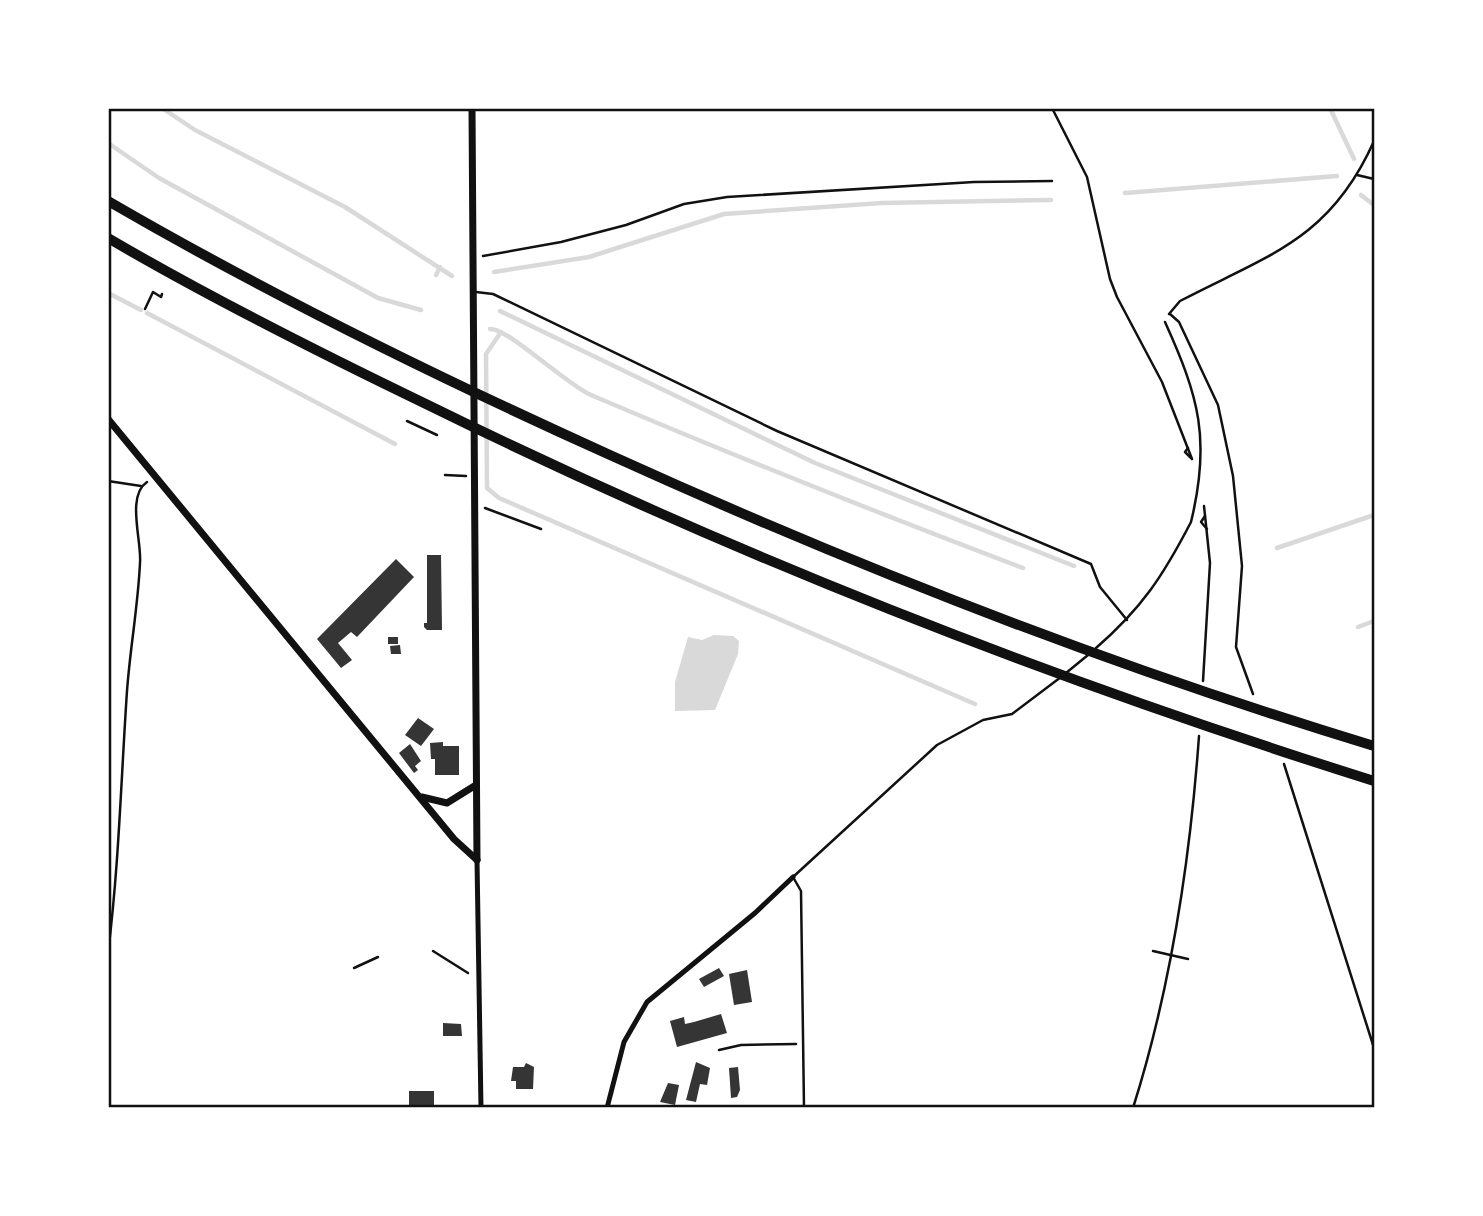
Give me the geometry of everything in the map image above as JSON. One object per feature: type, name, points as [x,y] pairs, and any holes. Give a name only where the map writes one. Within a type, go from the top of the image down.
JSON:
[{"type":"highway","points":[[108,201],[420,366],[783,533],[1009,622],[1161,678],[1374,746]]},
{"type":"highway","points":[[108,239],[334,360],[424,404],[525,453],[790,571],[999,651],[1272,749],[1374,781]]},
{"type":"street","points":[[472,108],[481,1108]]},
{"type":"street","points":[[108,419],[465,853],[477,860]]},
{"type":"street","points":[[418,796],[446,803],[476,785]]},
{"type":"street","points":[[607,1108],[624,1042],[647,1002],[755,913],[793,877]]},
{"type":"lane","points":[[473,292],[493,294],[801,442],[1091,564],[1100,587],[1127,620]]},
{"type":"lane","points":[[804,1108],[801,891],[793,877],[937,745],[983,720],[1012,714],[1025,706],[1127,620],[1150,594],[1191,522],[1203,454],[1200,418],[1183,361],[1165,322]]},
{"type":"path","points":[[1052,108],[1087,177],[1110,278],[1162,382],[1199,481]]},
{"type":"path","points":[[1165,322],[1180,301],[1280,253],[1339,201],[1357,175],[1374,141]]},
{"type":"path","points":[[1357,175],[1374,178]]},
{"type":"path","points":[[472,258],[561,242],[626,225],[684,204],[727,197],[974,182],[1052,181]]},
{"type":"path","points":[[145,309],[153,292],[161,297],[162,294]]},
{"type":"path","points":[[1170,314],[1179,322],[1218,405],[1233,476],[1242,566],[1236,647],[1254,696]]},
{"type":"path","points":[[407,421],[437,435]]},
{"type":"path","points":[[444,475],[474,476]]},
{"type":"path","points":[[108,953],[118,879],[129,667],[141,562],[137,497],[141,486],[156,476]]},
{"type":"path","points":[[108,481],[141,486]]},
{"type":"path","points":[[1203,504],[1210,563],[1203,681]]},
{"type":"path","points":[[474,507],[488,508],[541,529]]},
{"type":"path","points":[[1133,1108],[1170,955],[1191,841],[1199,735]]},
{"type":"path","points":[[1281,760],[1293,785],[1374,1048]]},
{"type":"path","points":[[433,951],[459,969],[479,972]]},
{"type":"path","points":[[1153,951],[1188,959]]},
{"type":"path","points":[[354,968],[378,957]]},
{"type":"path","points":[[719,1050],[741,1045],[803,1043]]},
{"type":"shaded area","points":[[714,635],[733,636],[739,641],[738,654],[715,710],[675,711],[675,682],[688,637],[702,640]]},
{"type":"building","points":[[427,555],[441,555],[442,630],[427,630],[424,627],[424,623],[427,623]]},
{"type":"building","points":[[396,559],[414,577],[357,637],[351,632],[338,643],[352,660],[341,668],[317,639]]},
{"type":"building","points":[[388,637],[398,637],[398,644],[388,644]]},
{"type":"building","points":[[400,645],[401,654],[391,654],[390,646]]},
{"type":"building","points":[[418,718],[434,729],[421,746],[405,735]]},
{"type":"building","points":[[443,742],[443,746],[459,746],[459,775],[435,775],[435,759],[431,759],[430,743]]},
{"type":"building","points":[[410,744],[421,761],[415,766],[418,770],[414,773],[399,753]]},
{"type":"building","points":[[719,968],[724,976],[704,987],[699,979]]},
{"type":"building","points":[[747,970],[752,1002],[734,1005],[729,974]]},
{"type":"building","points":[[721,1014],[727,1033],[677,1047],[670,1021],[684,1017],[685,1024]]},
{"type":"building","points":[[443,1023],[461,1024],[462,1036],[443,1036]]},
{"type":"building","points":[[696,1062],[710,1068],[707,1085],[700,1084],[696,1102],[686,1100]]},
{"type":"building","points":[[526,1063],[534,1067],[533,1089],[516,1089],[516,1081],[511,1081],[513,1067],[524,1067]]},
{"type":"building","points":[[738,1067],[740,1090],[737,1097],[731,1098],[729,1068]]},
{"type":"building","points":[[668,1083],[679,1085],[675,1105],[660,1102]]},
{"type":"building","points":[[409,1091],[434,1091],[434,1107],[409,1107]]},
{"type":"waterway","points":[[162,108],[195,130],[345,207],[452,276]]},
{"type":"waterway","points":[[1330,108],[1354,159]]},
{"type":"waterway","points":[[108,143],[159,178],[378,298],[421,310]]},
{"type":"waterway","points":[[1125,193],[1337,176]]},
{"type":"waterway","points":[[1361,195],[1374,205]]},
{"type":"waterway","points":[[494,272],[589,257],[724,214],[882,203],[1051,200]]},
{"type":"waterway","points":[[436,275],[440,267]]},
{"type":"waterway","points":[[108,293],[141,310]]},
{"type":"waterway","points":[[500,311],[815,463],[1074,566]]},
{"type":"waterway","points":[[147,313],[395,444]]},
{"type":"waterway","points":[[490,329],[510,337],[591,395],[806,484],[1023,568]]},
{"type":"waterway","points":[[501,332],[486,354],[487,488],[499,498],[975,704]]},
{"type":"waterway","points":[[1277,548],[1374,515]]},
{"type":"waterway","points":[[1358,627],[1374,621]]}]
